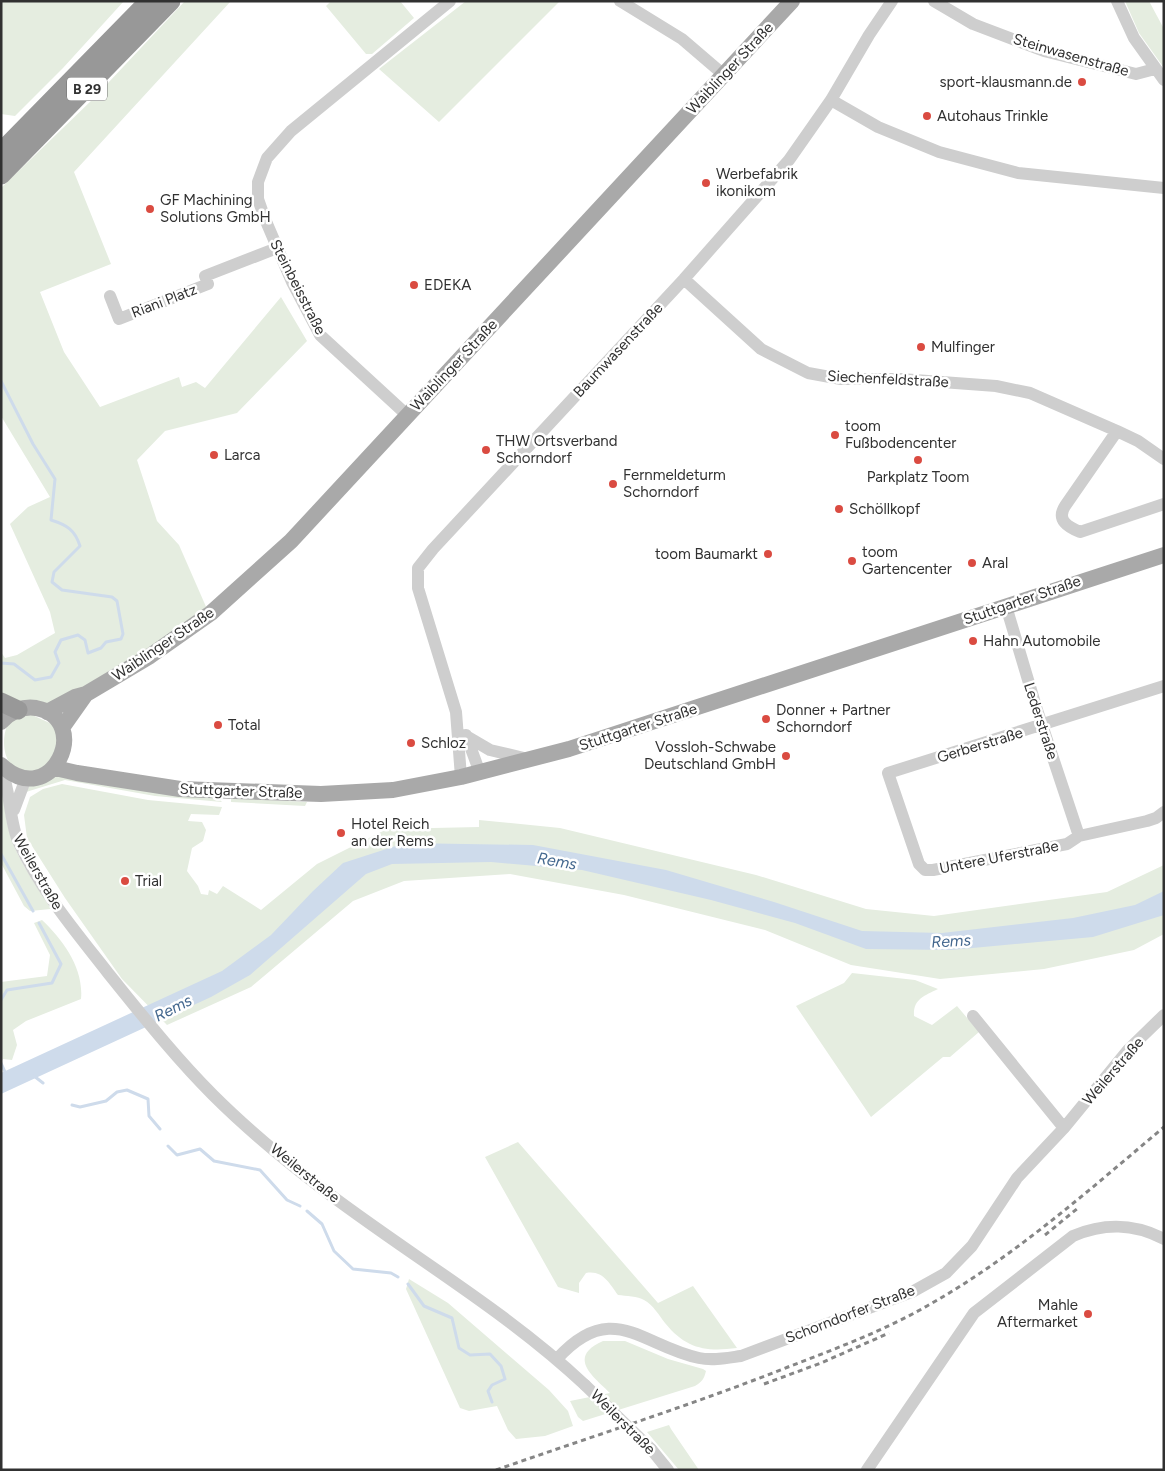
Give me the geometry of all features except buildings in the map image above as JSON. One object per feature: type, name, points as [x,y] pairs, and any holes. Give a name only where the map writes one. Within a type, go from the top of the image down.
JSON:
[{"type":"highway","name":"B 29","points":[[1,152],[149,1]]},
{"type":"highway","name":"B 29","points":[[1,175],[171,1]]},
{"type":"main road","name":"Waiblinger Straße","points":[[47,712],[75,696],[86,694],[188,631],[249,581],[297,534],[792,1]]},
{"type":"main road","name":"Stuttgarter Straße","points":[[55,768],[180,789],[320,794],[393,790],[461,777],[530,760],[1164,554]]},
{"type":"main road","name":"Waiblinger Straße","points":[[62,728],[86,694]]},
{"type":"main road","points":[[1,722],[10,706],[33,708],[47,712],[62,728],[64,749],[55,768],[42,776],[26,778],[16,775],[1,766]]},
{"type":"main road","name":"Stuttgarter Straße","points":[[64,749],[71,758],[94,775]]},
{"type":"street","name":"Steinbeisstraße","points":[[407,415],[320,336],[277,248],[258,199],[258,182],[267,158],[291,131],[450,1]]},
{"type":"street","points":[[620,1],[682,39],[724,74]]},
{"type":"street","name":"Baumwasenstraße","points":[[480,773],[456,712],[418,588],[418,568],[433,549],[684,279],[789,160],[831,100],[869,35],[892,1]]},
{"type":"street","name":"Steinwasenstraße","points":[[934,1],[973,24],[1044,51],[1136,74],[1155,69]]},
{"type":"street","points":[[1117,1],[1134,38],[1164,80]]},
{"type":"street","points":[[831,100],[878,127],[939,152],[1018,173],[1164,188]]},
{"type":"street","name":"Riani Platz","points":[[110,296],[119,319],[208,284],[205,276],[277,248]]},
{"type":"street","name":"Siechenfeldstraße","points":[[684,279],[761,349],[808,374],[841,379],[901,380],[996,386],[1030,393],[1138,441],[1164,459]]},
{"type":"street","points":[[1117,431],[1065,506],[1062,518],[1068,527],[1080,532],[1164,504]]},
{"type":"street","name":"Lederstraße","points":[[1006,606],[1042,725],[1079,836]]},
{"type":"street","name":"Gerberstraße","points":[[919,864],[888,773],[1164,686]]},
{"type":"street","name":"Baumwasenstraße","points":[[456,712],[461,777]]},
{"type":"street","points":[[466,736],[490,750],[530,760]]},
{"type":"street","name":"Weilerstraße","points":[[1,766],[13,812],[14,828],[26,857],[66,919],[166,1044],[214,1096],[315,1183],[509,1321],[557,1359],[651,1449],[668,1470]]},
{"type":"street","name":"Weilerstraße","points":[[13,812],[26,778]]},
{"type":"street","name":"Untere Uferstraße","points":[[919,864],[925,870],[933,870],[1067,844],[1079,836],[1156,818],[1164,812]]},
{"type":"street","name":"Weilerstraße","points":[[1064,1128],[1128,1050],[1164,1015]]},
{"type":"street","points":[[973,1016],[1064,1128]]},
{"type":"street","name":"Schorndorfer Straße","points":[[557,1359],[577,1339],[590,1333],[620,1329],[636,1332],[700,1358],[716,1360],[741,1356],[912,1292],[946,1273],[972,1246],[1017,1178],[1064,1128]]},
{"type":"street","points":[[866,1470],[974,1313],[992,1297],[1073,1236],[1086,1230],[1101,1226],[1138,1228],[1164,1239]]},
{"type":"shaded area","points":[[1,1],[124,1],[63,68],[15,116],[1,114]]},
{"type":"shaded area","points":[[185,1],[231,1],[74,172],[111,264],[40,292],[64,352],[100,407],[179,377],[182,387],[196,382],[205,388],[281,297],[307,341],[237,413],[165,431],[137,460],[157,521],[179,545],[207,609],[184,628],[52,705],[17,704],[1,694],[1,652],[5,658],[17,655],[55,633],[50,612],[10,524],[28,507],[50,497],[1,416],[1,188],[93,99]]},
{"type":"shaded area","points":[[331,1],[400,1],[414,18],[372,54],[366,54],[326,6]]},
{"type":"shaded area","points":[[466,1],[560,1],[439,122],[379,69]]},
{"type":"shaded area","points":[[1125,1],[1149,1],[1164,29],[1164,68],[1139,33]]},
{"type":"shaded area","points":[[28,713],[54,725],[60,744],[44,769],[32,772],[17,770],[11,765],[7,758],[4,742],[10,720]]},
{"type":"shaded area","points":[[56,776],[218,798],[222,802],[155,796],[65,780],[26,792],[30,785]]},
{"type":"shaded area","points":[[62,784],[148,800],[222,807],[219,815],[191,814],[188,821],[202,822],[206,830],[203,841],[192,848],[187,871],[198,886],[201,894],[208,895],[209,890],[217,894],[223,886],[261,910],[317,864],[387,829],[479,827],[479,820],[560,828],[756,875],[866,909],[934,916],[1107,892],[1164,865],[1164,934],[1134,950],[1044,969],[940,979],[851,965],[765,930],[624,895],[510,874],[404,881],[353,901],[251,987],[167,1025],[122,979],[65,898],[27,838],[24,815],[30,797],[43,789]]},
{"type":"shaded area","points":[[1,795],[4,796],[9,829],[18,856],[51,909],[30,911],[24,906],[1,863]]},
{"type":"shaded area","points":[[231,798],[307,802],[305,806],[231,802]]},
{"type":"shaded area","points":[[42,920],[57,936],[76,966],[81,988],[81,999],[26,1021],[13,1030],[17,1045],[12,1060],[3,1059],[1,1062],[1,982],[47,976],[50,955],[34,923]]},
{"type":"shaded area","points":[[852,973],[915,980],[938,989],[917,1002],[914,1016],[932,1025],[957,1006],[979,1032],[950,1057],[943,1057],[871,1117],[796,1006],[844,983]]},
{"type":"shaded area","points":[[518,1142],[658,1303],[693,1286],[737,1348],[706,1349],[689,1343],[673,1332],[656,1310],[647,1302],[632,1296],[618,1295],[605,1278],[597,1273],[586,1273],[579,1283],[579,1293],[558,1287],[485,1157]]},
{"type":"shaded area","points":[[409,1279],[448,1303],[549,1390],[568,1411],[573,1426],[545,1436],[516,1439],[508,1430],[497,1406],[469,1411],[460,1408],[406,1289]]},
{"type":"shaded area","points":[[603,1341],[625,1341],[668,1359],[706,1371],[702,1380],[695,1386],[583,1421],[578,1417],[570,1401],[610,1393],[590,1373],[586,1367],[585,1360],[586,1353]]},
{"type":"shaded area","points":[[669,1425],[699,1470],[679,1470],[647,1432]]},
{"type":"water","name":"Rems","points":[[405,843],[533,845],[666,870],[774,902],[862,931],[942,933],[1073,918],[1135,905],[1164,891],[1164,915],[1093,937],[951,950],[866,949],[795,923],[711,900],[582,870],[491,862],[392,864],[366,874],[250,975],[211,997],[1,1094],[1,1073],[222,971],[271,935],[343,863]]},
{"type":"waterway","points":[[1,381],[33,444],[55,479],[51,520],[70,529],[76,536],[80,546],[54,572],[52,582],[62,590],[112,597],[117,601],[123,634],[121,639],[106,642],[101,648],[88,653],[85,640],[78,635],[61,640],[55,652],[59,663],[51,677],[35,680],[14,664],[1,663]]},
{"type":"waterway","points":[[1,854],[33,911]]},
{"type":"waterway","points":[[1,1000],[7,990],[52,983],[61,964],[39,923]]},
{"type":"waterway","points":[[1,1063],[6,1074]]},
{"type":"waterway","points":[[34,1076],[43,1083]]},
{"type":"waterway","points":[[72,1105],[80,1107],[106,1101],[117,1092],[127,1090],[148,1099],[149,1116],[160,1129]]},
{"type":"waterway","points":[[168,1146],[177,1155],[200,1149],[214,1161],[260,1170],[287,1200],[300,1206]]},
{"type":"waterway","points":[[307,1211],[322,1224],[334,1251],[353,1269],[391,1273],[398,1277]]},
{"type":"waterway","points":[[408,1284],[424,1306],[452,1318],[459,1348],[470,1355],[490,1354],[501,1366],[505,1379],[492,1385],[488,1391],[492,1402]]},
{"type":"railway","points":[[496,1470],[752,1381],[893,1324],[959,1287],[1020,1245],[1079,1199],[1164,1127]]},
{"type":"railway","points":[[1045,1235],[1078,1208]]},
{"type":"railway","points":[[764,1384],[821,1363],[889,1333]]},
{"type":"place","name":"sport-klausmann.de","points":[[1082,82]]},
{"type":"place","name":"Autohaus Trinkle","points":[[927,116]]},
{"type":"place","name":"Werbefabrik ikonikom","points":[[706,183]]},
{"type":"place","name":"GF Machining Solutions GmbH","points":[[150,209]]},
{"type":"place","name":"EDEKA","points":[[414,285]]},
{"type":"place","name":"Mulfinger","points":[[921,347]]},
{"type":"place","name":"toom Fußbodencenter","points":[[835,435]]},
{"type":"place","name":"THW Ortsverband Schorndorf","points":[[486,450]]},
{"type":"place","name":"Larca","points":[[214,455]]},
{"type":"place","name":"Parkplatz Toom","points":[[918,460]]},
{"type":"place","name":"Fernmeldeturm Schorndorf","points":[[613,484]]},
{"type":"place","name":"Schöllkopf","points":[[839,509]]},
{"type":"place","name":"toom Baumarkt","points":[[768,554]]},
{"type":"place","name":"toom Gartencenter","points":[[852,561]]},
{"type":"place","name":"Aral","points":[[972,563]]},
{"type":"place","name":"Hahn Automobile","points":[[973,641]]},
{"type":"place","name":"Donner + Partner Schorndorf","points":[[766,719]]},
{"type":"place","name":"Total","points":[[218,725]]},
{"type":"place","name":"Schloz","points":[[411,743]]},
{"type":"place","name":"Vossloh-Schwabe Deutschland GmbH","points":[[786,756]]},
{"type":"place","name":"Hotel Reich an der Rems","points":[[341,833]]},
{"type":"place","name":"Trial","points":[[125,881]]},
{"type":"place","name":"Mahle Aftermarket","points":[[1088,1314]]}]
